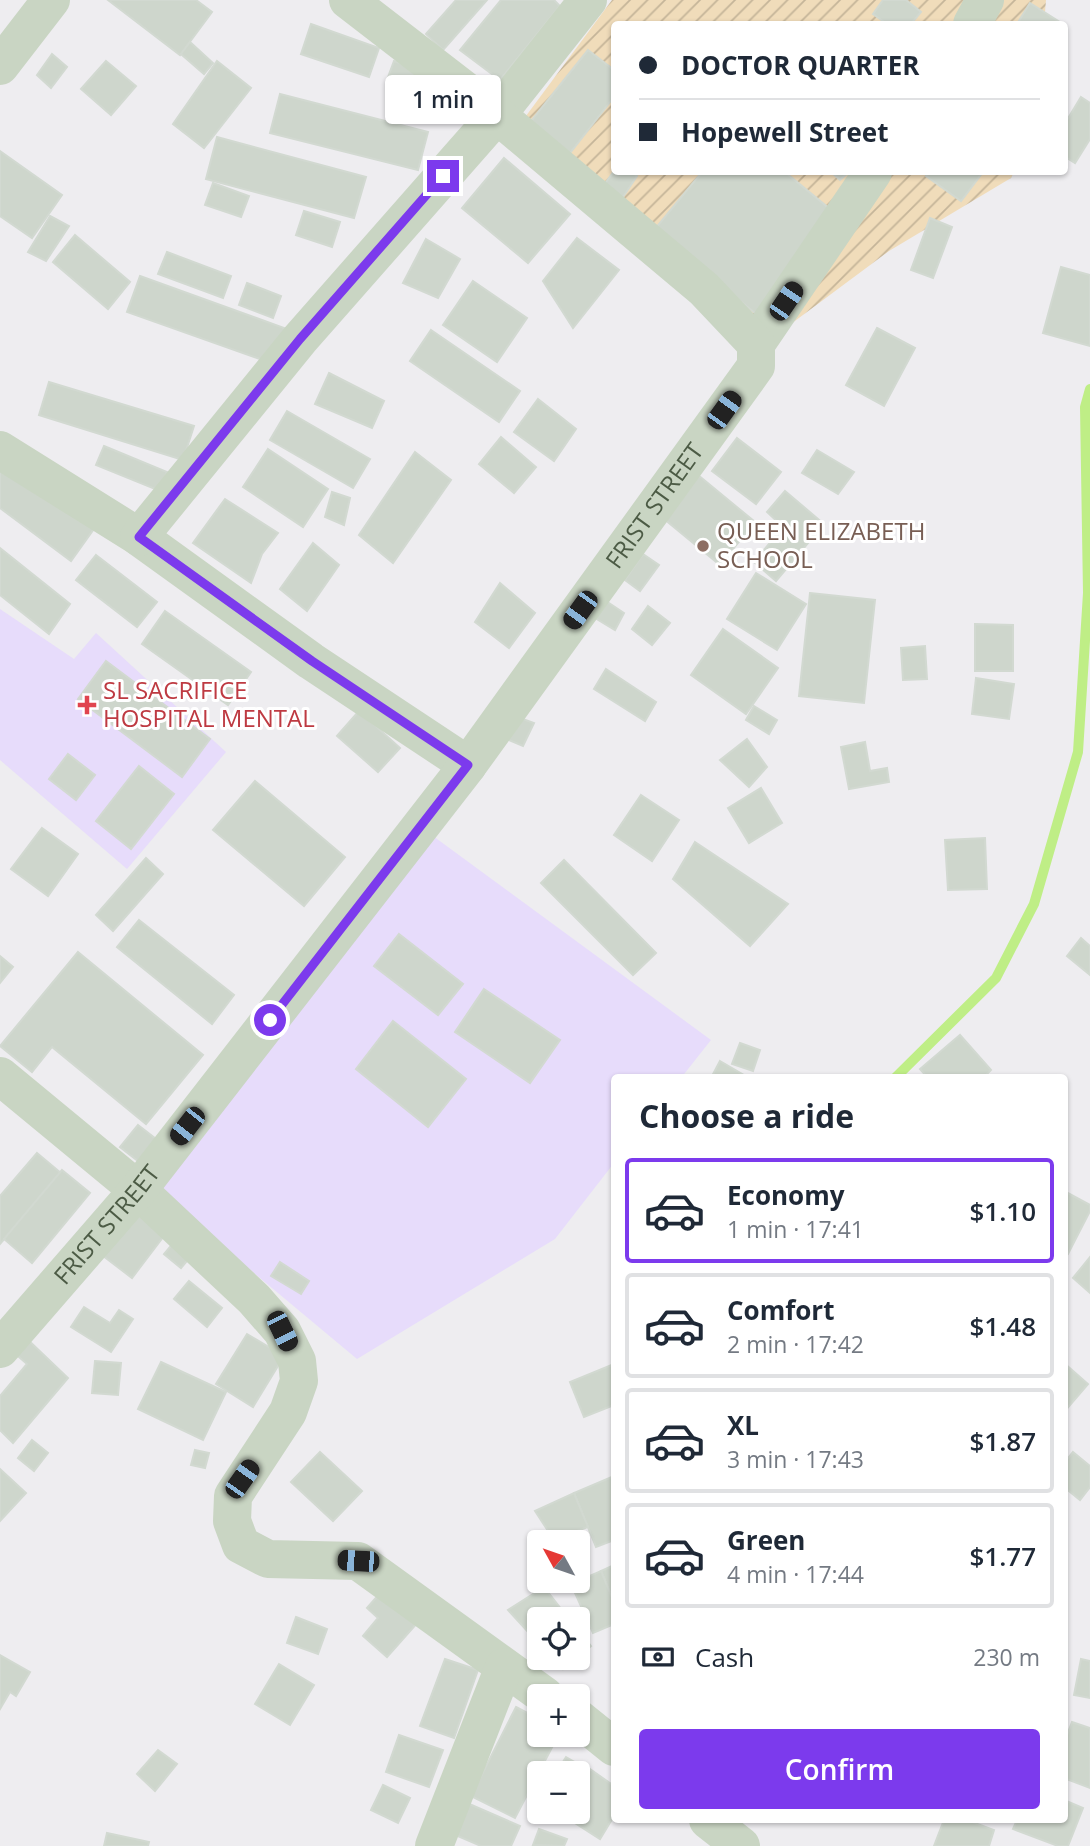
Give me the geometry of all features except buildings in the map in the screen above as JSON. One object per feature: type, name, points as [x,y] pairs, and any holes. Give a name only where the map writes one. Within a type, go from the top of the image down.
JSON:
[{"type":"street","points":[[0,66],[51,0]]},
{"type":"street","points":[[348,0],[497,115],[704,289],[757,344]]},
{"type":"street","points":[[139,537],[300,339],[497,115],[588,0]]},
{"type":"street","points":[[974,21],[985,0]]},
{"type":"street","name":"FRIST STREET","points":[[0,1349],[138,1190],[468,765],[756,366],[757,344],[871,175]]},
{"type":"street","points":[[0,450],[139,537],[312,661],[468,765]]},
{"type":"street","points":[[0,1076],[138,1190],[254,1299],[282,1331],[297,1360],[299,1381],[288,1412],[233,1496],[232,1521],[241,1545],[268,1559],[358,1561],[528,1684]]},
{"type":"street","points":[[434,1846],[504,1667]]},
{"type":"street","points":[[590,1728],[611,1745]]},
{"type":"street","points":[[712,1823],[741,1846]]},
{"type":"shaded area","points":[[612,0],[1046,0],[1044,21],[611,21],[611,175],[1012,175],[889,251],[772,338],[520,124]]},
{"type":"shaded area","name":"SL SACRIFICE HOSPITAL MENTAL","points":[[0,609],[74,659],[96,633],[226,752],[127,869],[0,760]]},
{"type":"shaded area","points":[[433,836],[711,1040],[684,1074],[611,1074],[611,1167],[555,1239],[357,1359],[150,1186]]},
{"type":"waterway","points":[[899,1074],[996,978],[1034,904],[1078,752],[1088,593],[1085,407],[1090,389]]},
{"type":"place","name":"QUEEN ELIZABETH SCHOOL","points":[[703,546]]},
{"type":"place","name":"SL SACRIFICE HOSPITAL MENTAL","points":[[87,705]]},
{"type":"route","points":[[270,1020],[468,765],[312,661],[139,537],[300,339],[443,176]]}]
